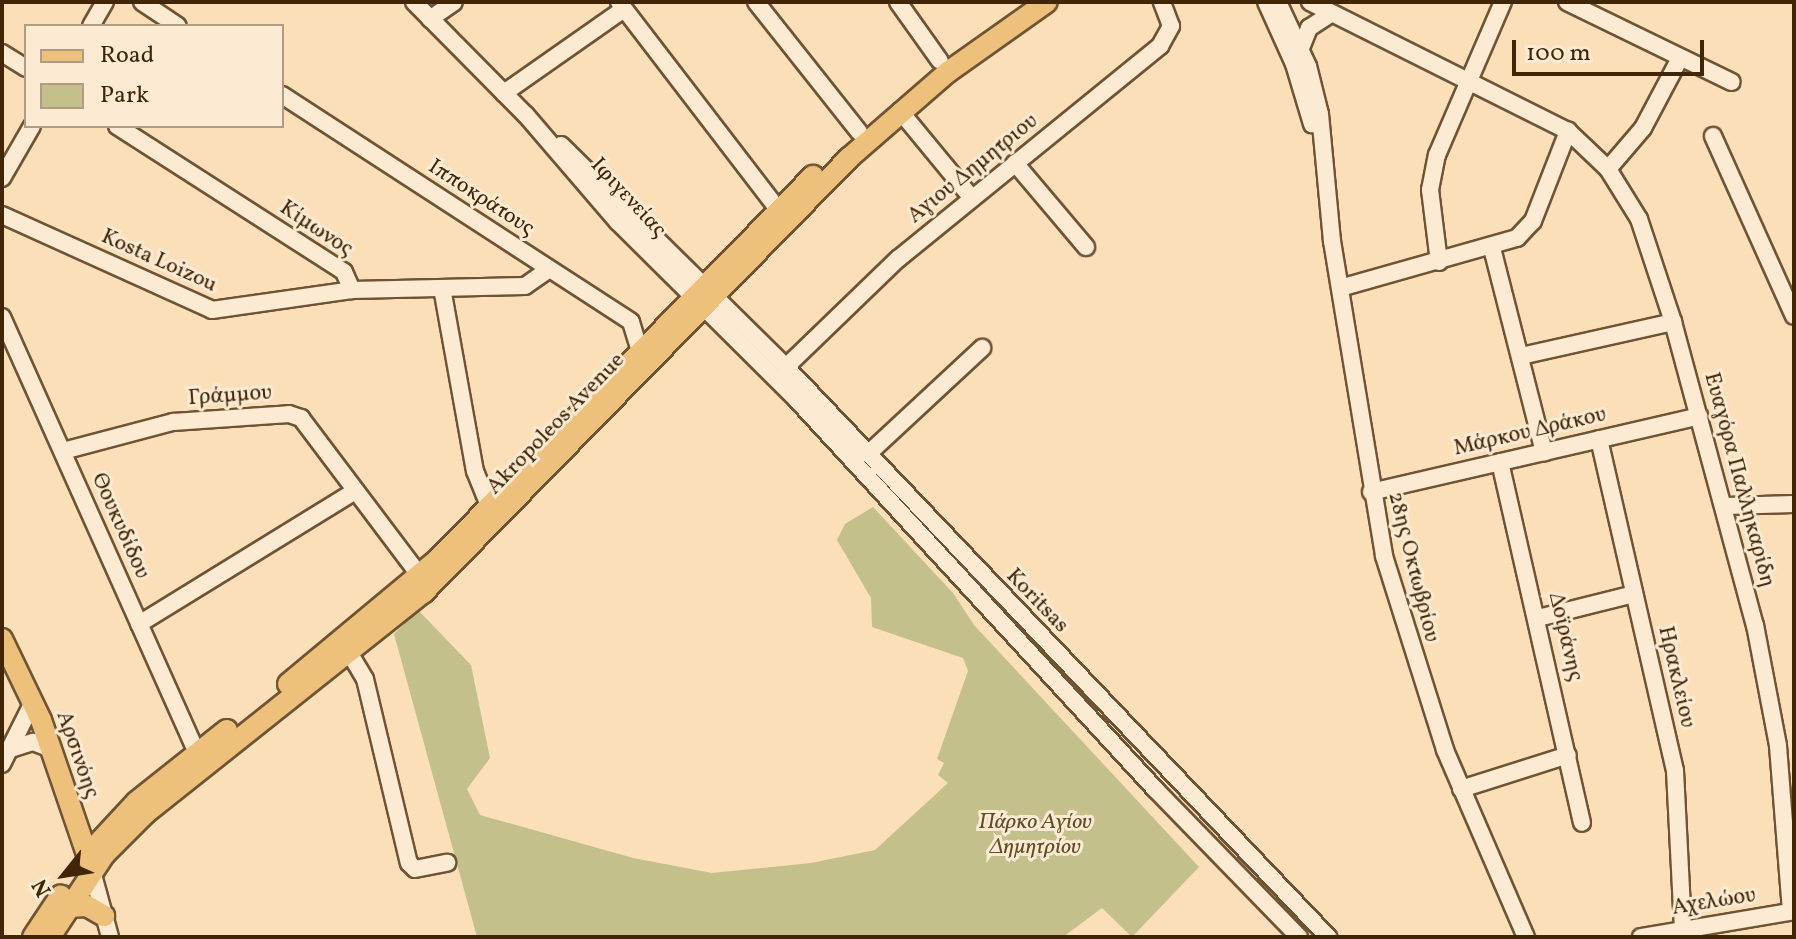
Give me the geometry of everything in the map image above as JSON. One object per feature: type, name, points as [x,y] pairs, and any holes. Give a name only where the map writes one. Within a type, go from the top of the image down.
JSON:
[{"type":"main road","name":"Akropoleos Avenue","points":[[90,863],[146,813],[350,654],[471,547],[705,296],[778,209],[940,61],[1027,2]]},
{"type":"main road","name":"Akropoleos Avenue","points":[[90,863],[115,823],[197,752],[420,576],[639,349],[705,296],[900,111],[1047,2]]},
{"type":"main road","name":"Αρσινόης","points":[[2,639],[33,702],[90,863]]},
{"type":"main road","points":[[69,803],[94,823],[115,823]]},
{"type":"main road","points":[[50,937],[69,907],[90,863]]},
{"type":"main road","points":[[33,937],[90,863]]},
{"type":"main road","points":[[69,907],[87,906],[104,916]]},
{"type":"street","points":[[92,24],[105,2]]},
{"type":"street","points":[[142,2],[175,24]]},
{"type":"street","name":"Ιφιγενείας","points":[[414,2],[526,115],[597,200],[705,296]]},
{"type":"street","points":[[430,19],[454,2]]},
{"type":"street","points":[[756,2],[859,132]]},
{"type":"street","points":[[898,2],[940,61]]},
{"type":"street","name":"Αγιου Δημητριου","points":[[786,367],[898,259],[1165,40],[1170,19],[1162,2]]},
{"type":"street","name":"28ης Οκτωβρίου","points":[[1266,2],[1300,84],[1327,190]]},
{"type":"street","name":"28ης Οκτωβρίου","points":[[1278,2],[1301,48],[1320,114],[1340,288],[1371,492],[1411,650],[1461,789],[1526,937]]},
{"type":"street","name":"Ευαγόρα Παλληκαρίδη","points":[[1310,2],[1568,131],[1608,169],[1645,231],[1726,506],[1771,700],[1792,911]]},
{"type":"street","points":[[1439,262],[1430,190],[1444,130],[1503,2]]},
{"type":"street","points":[[1567,2],[1732,82]]},
{"type":"street","points":[[504,93],[621,6],[778,209]]},
{"type":"street","points":[[1301,48],[1309,28],[1332,13]]},
{"type":"street","points":[[2,53],[24,67]]},
{"type":"street","points":[[1608,169],[1643,128],[1680,58]]},
{"type":"street","name":"Ιπποκράτους","points":[[284,96],[631,322],[639,349]]},
{"type":"street","points":[[900,111],[971,197]]},
{"type":"street","points":[[2,178],[31,128]]},
{"type":"street","name":"Κίμωνος","points":[[120,128],[344,272],[352,290],[525,286],[549,269]]},
{"type":"street","points":[[1340,288],[1492,248],[1517,238],[1533,221],[1568,131]]},
{"type":"street","points":[[1713,136],[1794,316]]},
{"type":"street","points":[[1015,163],[1086,247]]},
{"type":"street","name":"Kosta Loizou","points":[[2,215],[212,310],[352,290]]},
{"type":"street","points":[[1492,248],[1544,452]]},
{"type":"street","points":[[442,288],[475,471],[489,505]]},
{"type":"street","name":"Koritsas","points":[[705,296],[786,367],[1034,621],[1328,937]]},
{"type":"street","name":"Koritsas","points":[[705,296],[1299,937]]},
{"type":"street","name":"Θουκυδίδου","points":[[2,317],[197,752]]},
{"type":"street","points":[[1521,356],[1673,322]]},
{"type":"street","points":[[868,454],[982,348]]},
{"type":"street","name":"Γράμμου","points":[[63,451],[173,422],[289,414],[301,418],[420,576]]},
{"type":"street","name":"Μάρκου Δράκου","points":[[1371,492],[1699,416]]},
{"type":"street","name":"Ηρακλείου","points":[[1599,439],[1675,771],[1683,928]]},
{"type":"street","name":"Δοϊράνης","points":[[1500,462],[1538,618],[1582,823]]},
{"type":"street","points":[[139,624],[355,491]]},
{"type":"street","points":[[1726,506],[1794,504]]},
{"type":"street","points":[[1538,618],[1634,594]]},
{"type":"street","points":[[350,654],[365,679],[383,772],[409,863],[415,869],[447,863]]},
{"type":"street","points":[[2,764],[33,702]]},
{"type":"street","points":[[11,749],[33,742],[51,749]]},
{"type":"street","points":[[1461,789],[1568,755]]},
{"type":"street","name":"Αρσινόης","points":[[90,863],[110,937]]},
{"type":"street","name":"Αχελώου","points":[[1641,937],[1792,911]]},
{"type":"green space","name":"Πάρκο Αγίου Δημητρίου","points":[[873,507],[953,593],[974,625],[1199,867],[1132,937],[1102,908],[1063,937],[477,937],[394,634],[418,610],[471,665],[490,758],[467,789],[480,815],[633,858],[712,873],[811,863],[875,850],[948,783],[938,775],[944,763],[937,759],[968,671],[963,658],[872,627],[871,598],[837,540],[845,524]]}]
